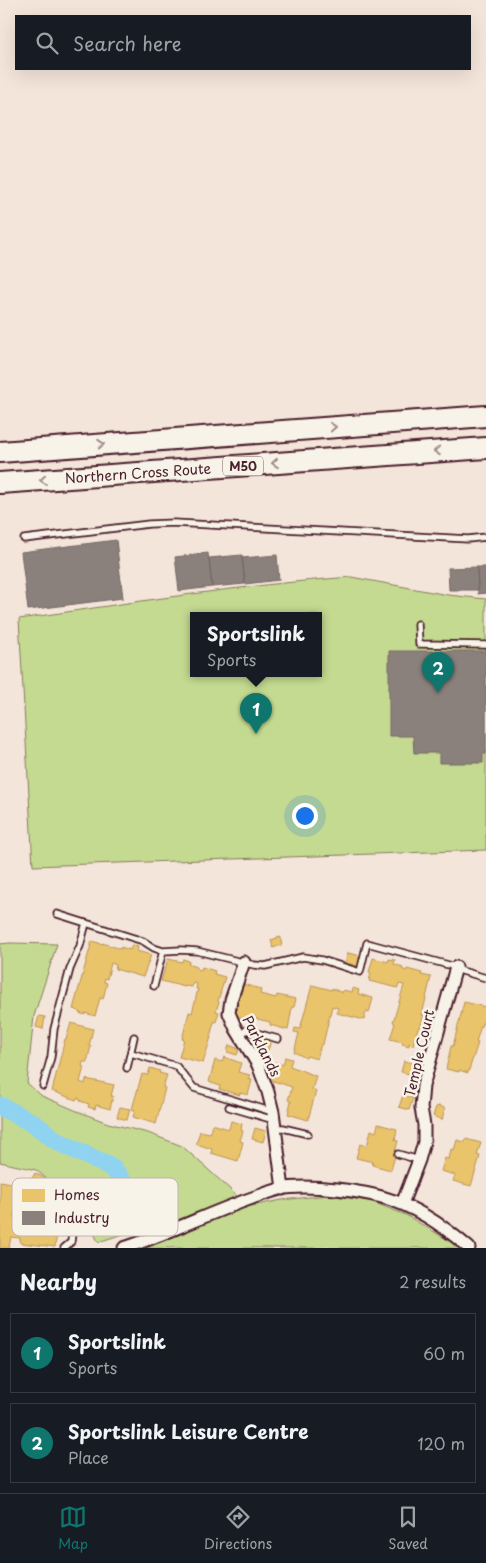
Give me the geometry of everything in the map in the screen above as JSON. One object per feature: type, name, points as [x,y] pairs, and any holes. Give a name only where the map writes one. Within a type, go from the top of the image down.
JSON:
[{"type":"highway","points":[[0,452],[486,416]]},
{"type":"highway","name":"Northern Cross Route","points":[[0,484],[486,448]]},
{"type":"street","name":"Parklands","points":[[244,962],[231,1000],[229,1013],[240,1037],[258,1065],[274,1120],[282,1188]]},
{"type":"street","name":"Temple Court","points":[[402,1204],[424,1142],[421,1108],[423,1086],[456,966]]},
{"type":"street","points":[[178,1229],[236,1203],[282,1188],[312,1187],[366,1193],[402,1204],[449,1231],[469,1248]]},
{"type":"street","points":[[130,1246],[160,1236]]},
{"type":"lane","points":[[24,539],[149,524],[174,523],[468,539],[486,537]]},
{"type":"lane","points":[[418,624],[419,644],[486,645]]},
{"type":"lane","points":[[57,914],[143,941],[163,951],[197,951],[265,966],[303,957],[322,960],[360,972],[367,943],[456,966],[462,972],[486,978]]},
{"type":"lane","points":[[43,1086],[51,1057],[54,1030],[70,969],[80,946],[86,923]]},
{"type":"lane","points":[[154,986],[163,951]]},
{"type":"lane","points":[[240,1037],[246,1030],[278,1039]]},
{"type":"lane","points":[[128,1068],[134,1037]]},
{"type":"lane","points":[[131,1053],[176,1066],[194,1088],[274,1120],[283,1128],[308,1134]]},
{"type":"lane","points":[[230,1107],[274,1120]]},
{"type":"lane","points":[[398,1154],[419,1160]]},
{"type":"lane","points":[[64,1248],[71,1242],[72,1236]]},
{"type":"green space","points":[[351,577],[448,595],[486,599],[486,850],[33,866],[19,619],[268,585]]},
{"type":"green space","points":[[0,944],[57,944],[34,1016],[27,1083],[42,1096],[108,1123],[148,1133],[182,1146],[233,1192],[246,1207],[282,1200],[328,1195],[370,1201],[406,1215],[461,1248],[146,1248],[137,1236],[178,1236],[178,1178],[46,1178],[36,1170],[0,1162]]},
{"type":"green space","points":[[95,1236],[117,1236],[98,1242]]},
{"type":"building: Homes","points":[[280,937],[282,945],[273,948],[271,940]]},
{"type":"building: Homes","points":[[92,941],[130,950],[132,945],[138,947],[137,951],[151,955],[143,977],[115,969],[116,965],[111,963],[107,979],[105,978],[104,982],[107,983],[103,999],[100,998],[95,1016],[85,1013],[85,1015],[73,1009]]},
{"type":"building: Homes","points":[[348,953],[361,956],[358,966],[345,963]]},
{"type":"building: Homes","points":[[373,958],[388,962],[389,959],[395,960],[394,964],[403,967],[402,969],[406,971],[407,969],[431,977],[422,1015],[424,1015],[413,1045],[409,1043],[409,1046],[402,1044],[403,1042],[390,1039],[404,985],[399,984],[398,988],[369,981],[371,973],[369,972]]},
{"type":"building: Homes","points":[[168,959],[182,962],[183,959],[189,961],[188,964],[197,967],[197,969],[201,970],[202,967],[215,971],[214,974],[225,977],[216,1011],[219,1012],[216,1022],[214,1022],[203,1063],[179,1057],[189,1012],[192,1013],[198,989],[196,989],[197,984],[193,983],[192,987],[185,987],[161,981]]},
{"type":"building: Homes","points":[[242,984],[261,990],[260,994],[276,998],[277,995],[296,999],[294,1007],[292,1007],[288,1030],[270,1025],[270,1022],[234,1016]]},
{"type":"building: Homes","points":[[312,985],[332,990],[332,988],[342,993],[343,990],[352,992],[353,988],[359,990],[358,994],[373,998],[369,1013],[366,1012],[364,1020],[337,1013],[338,1008],[332,1006],[323,1044],[321,1044],[317,1059],[307,1056],[306,1058],[294,1052],[299,1033],[294,1032],[295,1028],[300,1029]]},
{"type":"building: Homes","points":[[464,1002],[486,1007],[486,1024],[482,1023],[476,1042],[478,1043],[468,1073],[446,1069]]},
{"type":"building: Homes","points":[[39,1016],[45,1017],[43,1029],[36,1027]]},
{"type":"building: Homes","points":[[71,1023],[93,1029],[89,1046],[91,1046],[87,1062],[83,1062],[82,1066],[84,1067],[80,1082],[85,1084],[86,1079],[114,1085],[110,1109],[96,1105],[95,1109],[88,1107],[89,1104],[80,1101],[80,1099],[77,1098],[76,1100],[52,1091]]},
{"type":"building: Homes","points":[[260,1038],[271,1041],[268,1050],[257,1048]]},
{"type":"building: Homes","points":[[229,1045],[239,1049],[237,1055],[227,1052]]},
{"type":"building: Homes","points":[[224,1057],[241,1063],[238,1072],[250,1075],[248,1079],[252,1080],[248,1095],[240,1093],[240,1095],[219,1089],[220,1086],[209,1082],[215,1060],[222,1062]]},
{"type":"building: Homes","points":[[285,1057],[292,1059],[290,1066],[316,1076],[312,1090],[316,1091],[308,1120],[288,1114],[291,1101],[288,1100],[292,1087],[270,1080],[275,1062],[283,1065]]},
{"type":"building: Homes","points":[[404,1061],[413,1063],[410,1074],[401,1072]]},
{"type":"building: Homes","points":[[150,1068],[167,1075],[156,1124],[133,1117],[135,1110],[132,1109],[142,1074],[148,1075]]},
{"type":"building: Homes","points":[[403,1095],[413,1098],[409,1110],[399,1107]]},
{"type":"building: Homes","points":[[120,1107],[130,1109],[127,1120],[117,1117]]},
{"type":"building: Homes","points":[[436,1107],[445,1108],[442,1120],[433,1116]]},
{"type":"building: Homes","points":[[231,1121],[242,1124],[241,1130],[243,1131],[240,1141],[243,1142],[238,1161],[211,1153],[212,1149],[196,1144],[200,1131],[210,1133],[212,1124],[229,1129]]},
{"type":"building: Homes","points":[[378,1124],[397,1129],[395,1140],[398,1141],[393,1155],[395,1156],[391,1170],[372,1165],[373,1162],[356,1158],[360,1144],[367,1146],[371,1130],[376,1132]]},
{"type":"building: Homes","points":[[255,1128],[266,1131],[263,1142],[252,1139]]},
{"type":"building: Homes","points":[[466,1139],[481,1143],[477,1155],[480,1156],[471,1186],[453,1181],[455,1175],[441,1171],[445,1158],[449,1159],[451,1149],[454,1150],[457,1140],[465,1142]]},
{"type":"building: Homes","points":[[35,1173],[44,1178],[32,1178]]},
{"type":"building: Homes","points":[[0,1181],[12,1183],[12,1236],[57,1236],[55,1247],[20,1243],[20,1238],[11,1237],[9,1248],[0,1248]]},
{"type":"building: Industry","points":[[116,540],[123,598],[28,610],[21,552]]},
{"type":"building: Industry","points":[[208,553],[212,587],[179,591],[175,557]]},
{"type":"building: Industry","points":[[242,555],[245,584],[212,587],[209,558]]},
{"type":"building: Industry","points":[[277,555],[279,580],[245,584],[242,558]]},
{"type":"building: Industry","points":[[477,567],[478,590],[449,590],[448,568]]},
{"type":"building: Industry","points":[[477,567],[486,567],[486,593],[478,594]]},
{"type":"building: Industry","points":[[389,651],[486,651],[486,754],[483,754],[483,763],[439,763],[439,753],[414,753],[413,736],[389,736]]},
{"type":"waterway","points":[[0,1106],[33,1123],[57,1141],[113,1168],[120,1178]]},
{"type":"place","name":"Sportslink Leisure Centre","points":[[438,693]]},
{"type":"place","name":"Sportslink","points":[[256,734]]}]
